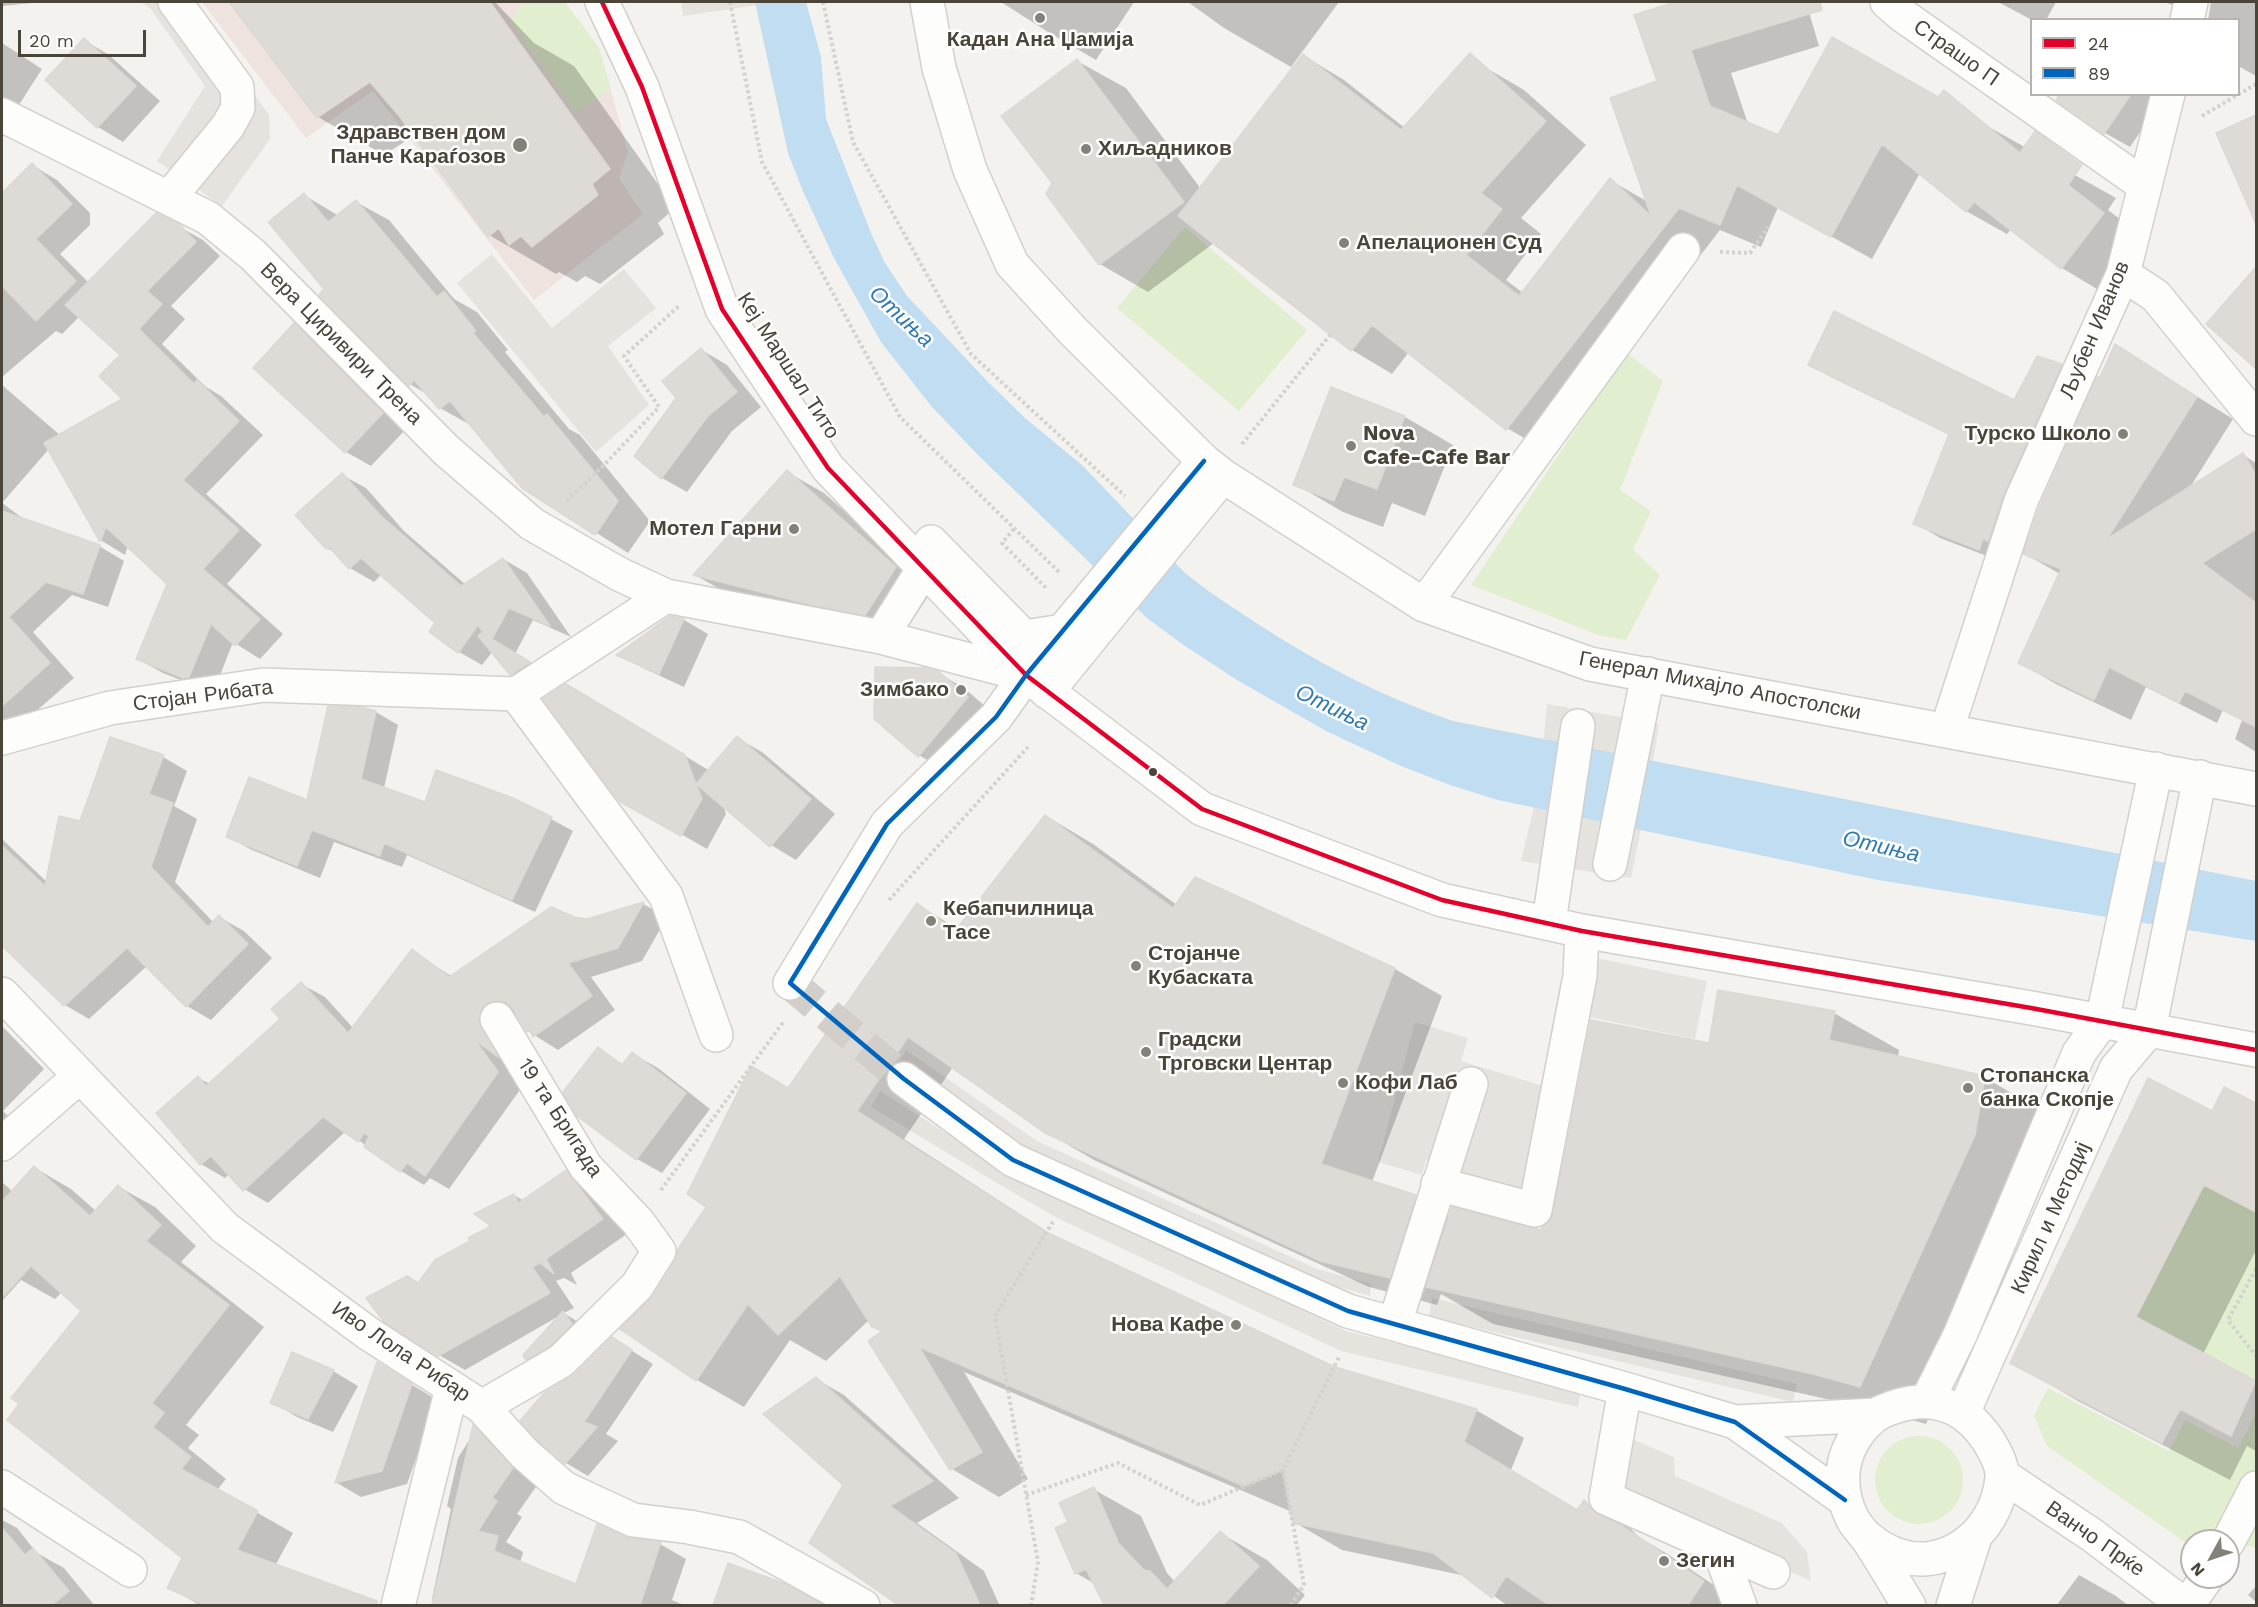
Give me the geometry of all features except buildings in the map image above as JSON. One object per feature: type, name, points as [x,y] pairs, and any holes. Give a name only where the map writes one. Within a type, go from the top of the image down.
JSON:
[{"type":"street","points":[[170,198],[228,126],[238,108],[237,87],[175,2]]},
{"type":"street","name":"Кеј Маршал Тито","points":[[602,2],[642,87],[722,309],[828,468],[1036,684],[1202,809],[1442,900],[1582,930],[2031,1008],[2256,1050]]},
{"type":"street","name":"Кеј Маршал Тито","points":[[625,2],[661,79],[741,297],[845,455],[1024,637],[1076,628]]},
{"type":"street","name":"Генерал Михајло Апостолски","points":[[927,2],[939,68],[970,170],[1012,264],[1073,331],[1214,469],[1424,605],[1590,664],[1947,729],[2256,789]]},
{"type":"street","name":"Страшо П","points":[[1887,2],[1902,15],[2144,184]]},
{"type":"street","points":[[2187,18],[2191,2]]},
{"type":"street","name":"Љубен Иванов","points":[[1947,729],[2021,501],[2122,274],[2167,96]]},
{"type":"street","name":"Вера Циривири Трена","points":[[2,115],[208,218],[253,255],[446,450],[532,524],[619,574],[666,596],[881,637],[939,651],[1036,684]]},
{"type":"street","points":[[1424,605],[1683,250]]},
{"type":"street","points":[[2122,274],[2156,296],[2256,419]]},
{"type":"street","points":[[790,983],[887,824],[996,717],[1036,684],[1076,628],[1214,469]]},
{"type":"street","points":[[881,637],[924,568]]},
{"type":"street","points":[[666,596],[516,694],[666,896],[716,1035]]},
{"type":"street","points":[[939,651],[976,622]]},
{"type":"street","points":[[1610,864],[1648,674]]},
{"type":"street","name":"Стојан Рибата","points":[[2,738],[110,708],[264,685],[516,694]]},
{"type":"street","points":[[1549,922],[1578,726]]},
{"type":"street","points":[[2102,1021],[2156,769]]},
{"type":"street","points":[[2149,1030],[2200,777]]},
{"type":"street","points":[[1438,1184],[1535,1210],[1580,976],[1582,930]]},
{"type":"street","name":"Иво Лола Рибар","points":[[2,994],[225,1228],[369,1334],[482,1407],[525,1454],[564,1488],[633,1520],[689,1527],[739,1537],[863,1605]]},
{"type":"street","points":[[2031,1008],[2079,1053]]},
{"type":"street","name":"19 та Бригада","points":[[482,1407],[561,1361],[637,1286],[659,1251],[638,1222],[586,1167],[497,1019]]},
{"type":"street","name":"Кирил и Методиј","points":[[1927,1401],[1960,1335],[2079,1053],[2102,1021]]},
{"type":"street","name":"Кирил и Методиј","points":[[1963,1413],[2116,1069],[2149,1030]]},
{"type":"street","points":[[2116,1069],[2197,1040]]},
{"type":"street","points":[[2,1144],[80,1076]]},
{"type":"street","points":[[904,1079],[1013,1160],[1348,1311],[1735,1422],[1845,1500]]},
{"type":"street","points":[[1395,1323],[1471,1084]]},
{"type":"street","points":[[398,1605],[452,1388]]},
{"type":"street","points":[[1625,1389],[1606,1498],[1773,1572]]},
{"type":"street","points":[[1867,1538],[1887,1551],[1909,1558],[1933,1558],[1956,1551],[1975,1538],[1989,1521],[1997,1502],[2002,1475],[1995,1451],[1981,1428],[1963,1413],[1946,1405],[1927,1401],[1900,1404],[1876,1415],[1858,1431],[1846,1452],[1842,1476],[1845,1500],[1853,1520],[1909,1605]]},
{"type":"street","points":[[1735,1422],[1876,1415]]},
{"type":"street","name":"Ванчо Прќе","points":[[2002,1475],[2092,1535],[2187,1605]]},
{"type":"street","points":[[2,1487],[130,1570]]},
{"type":"street","points":[[2235,1529],[2256,1488]]},
{"type":"street","points":[[1953,1605],[1975,1538]]},
{"type":"street","points":[[1719,1549],[1740,1605]]},
{"type":"street","points":[[2187,1605],[2198,1589]]},
{"type":"path","points":[[730,2],[762,162],[900,417],[1061,573]]},
{"type":"path","points":[[823,2],[853,142],[971,354],[1125,496]]},
{"type":"path","points":[[2240,94],[2256,84]]},
{"type":"path","points":[[2198,119],[2236,96]]},
{"type":"path","points":[[1683,250],[1750,253],[1768,227]]},
{"type":"path","points":[[565,502],[659,407],[624,356],[681,303]]},
{"type":"path","points":[[1241,445],[1330,335]]},
{"type":"path","points":[[1014,529],[1002,543],[1049,591],[1044,597]]},
{"type":"path","points":[[1031,1605],[1038,1562],[994,1316],[1054,1220]]},
{"type":"path","points":[[2256,1271],[2228,1320],[2256,1356]]},
{"type":"path","points":[[1290,1605],[1304,1585],[1283,1470],[1340,1355]]},
{"type":"path","points":[[1026,1495],[1118,1463],[1200,1505],[1283,1470]]},
{"type":"shaded area","points":[[141,2],[189,2],[269,115],[270,139],[222,206],[157,161],[205,86],[150,8]]},
{"type":"shaded area","name":"Здравствен дом Панче Караѓозов","points":[[202,2],[565,2],[599,48],[628,152],[619,178],[643,214],[534,300],[373,91],[306,138]]},
{"type":"shaded area","points":[[681,2],[779,2],[683,16]]},
{"type":"shaded area","points":[[492,254],[552,328],[624,269],[656,308],[608,346],[649,405],[596,452],[457,283]]},
{"type":"shaded area","points":[[1547,704],[1659,724],[1631,878],[1521,861],[1539,785]]},
{"type":"shaded area","points":[[1591,957],[1707,981],[1695,1039],[1579,1015]]},
{"type":"shaded area","points":[[1415,1022],[1468,1038],[1461,1061],[1550,1088],[1522,1189],[1426,1160],[1422,1175],[1378,1162]]},
{"type":"shaded area","points":[[906,1050],[1037,1141],[1317,1269],[1371,1284],[1370,1296],[1311,1279],[1027,1154],[896,1066]]},
{"type":"shaded area","points":[[880,1091],[1009,1173],[1346,1331],[1581,1389],[1578,1407],[1341,1351],[1059,1219],[871,1107]]},
{"type":"shaded area","points":[[1432,1298],[1797,1384],[1793,1402],[1429,1317]]},
{"type":"shaded area","points":[[1629,1438],[1674,1457],[1675,1476],[1782,1523],[1807,1552],[1811,1581],[1619,1495]]},
{"type":"green space","points":[[523,2],[565,2],[599,48],[611,88],[576,113],[510,22]]},
{"type":"green space","points":[[1185,227],[1307,330],[1239,411],[1117,308]]},
{"type":"green space","points":[[1627,353],[1663,381],[1620,490],[1651,511],[1633,550],[1660,575],[1626,640],[1601,636],[1471,585]]},
{"type":"green space","points":[[2204,1185],[2256,1212],[2256,1381],[2136,1317]]},
{"type":"green space","points":[[2048,1388],[2169,1451],[2185,1420],[2238,1448],[2256,1413],[2256,1548],[2240,1543],[2240,1529],[2180,1529],[2180,1539],[2047,1446],[2034,1415]]},
{"type":"green space","points":[[1919,1436],[1944,1443],[1956,1455],[1963,1480],[1956,1505],[1944,1517],[1919,1524],[1894,1517],[1882,1505],[1875,1480],[1882,1455],[1894,1443]]},
{"type":"water","name":"Отиња","points":[[755,2],[806,2],[821,57],[826,119],[871,233],[885,263],[907,296],[1025,418],[1083,466],[1184,572],[1269,631],[1345,675],[1424,711],[1453,721],[2256,881],[2256,941],[1878,880],[1498,800],[1401,766],[1326,731],[1237,680],[1147,618],[979,456],[932,407],[881,342],[834,258],[788,153]]},
{"type":"tunnel","points":[[790,983],[904,1079]]},
{"type":"transit line","name":"24","points":[[602,2],[642,87],[722,309],[828,468],[1026,675],[1202,809],[1442,900],[1582,931],[2031,1008],[2256,1050]]},
{"type":"transit line","name":"89","points":[[1204,461],[1026,675],[996,717],[887,824],[790,983],[904,1079],[1013,1160],[1348,1311],[1735,1422],[1845,1500]]},
{"type":"place","name":"Кадан Ана Џамија","points":[[1040,18]]},
{"type":"place","name":"Здравствен дом Панче Караѓозов","points":[[520,145]]},
{"type":"place","name":"Хиљадников","points":[[1086,149]]},
{"type":"place","name":"Апелационен Суд","points":[[1344,243]]},
{"type":"place","name":"Турско Школо","points":[[2123,434]]},
{"type":"place","name":"Nova Cafe-Cafe Bar","points":[[1351,446]]},
{"type":"place","name":"Мотел Гарни","points":[[794,529]]},
{"type":"place","name":"Зимбако","points":[[961,690]]},
{"type":"place","name":"Кебапчилница Тасе","points":[[931,921]]},
{"type":"place","name":"Стојанче Кубаската","points":[[1136,966]]},
{"type":"place","name":"Градски Трговски Центар","points":[[1146,1052]]},
{"type":"place","name":"Кофи Лаб","points":[[1343,1083]]},
{"type":"place","name":"Стопанска банка Скопје","points":[[1968,1088]]},
{"type":"place","name":"Нова Кафе","points":[[1236,1325]]},
{"type":"place","name":"Зегин","points":[[1664,1561]]}]
